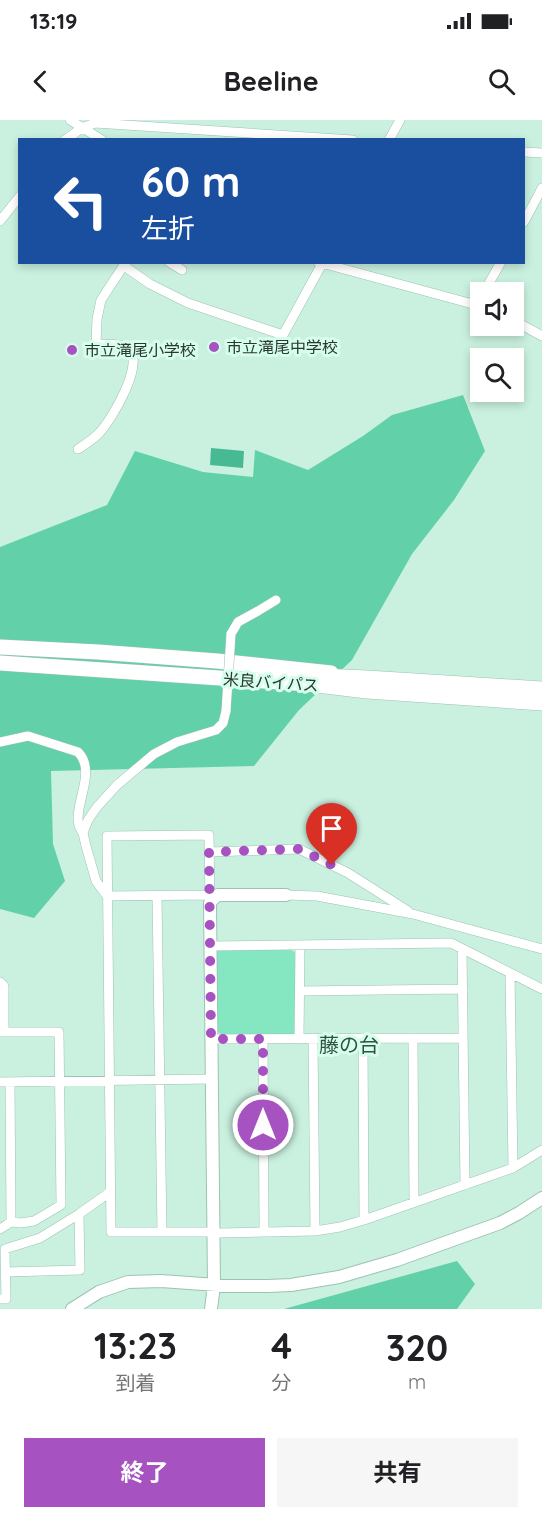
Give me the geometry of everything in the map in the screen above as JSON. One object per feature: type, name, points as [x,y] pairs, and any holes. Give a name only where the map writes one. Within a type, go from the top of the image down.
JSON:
[{"type":"main road","points":[[0,647],[205,660],[322,672],[367,684]]},
{"type":"main road","name":"米良バイパス","points":[[0,658],[241,673],[542,703]]},
{"type":"main road","name":"米良バイパス","points":[[0,663],[309,684],[542,688]]},
{"type":"main road","points":[[0,672],[100,676],[309,690],[367,684]]},
{"type":"street","points":[[70,120],[99,138]]},
{"type":"street","points":[[390,138],[400,120]]},
{"type":"street","points":[[68,138],[94,123],[323,138]]},
{"type":"street","points":[[525,152],[542,153]]},
{"type":"street","points":[[525,220],[542,189]]},
{"type":"street","points":[[0,221],[18,198]]},
{"type":"street","points":[[78,448],[90,441],[109,421],[126,389],[131,370],[134,358],[125,346],[96,344],[101,300],[125,264],[150,284],[188,303],[283,335],[320,264]]},
{"type":"street","points":[[172,264],[182,270]]},
{"type":"street","points":[[325,264],[470,301]]},
{"type":"street","points":[[490,282],[500,264]]},
{"type":"street","points":[[524,326],[542,336]]},
{"type":"street","points":[[83,833],[97,807],[117,785],[154,754],[177,742],[216,730],[223,723],[226,711],[231,634],[238,622],[276,600]]},
{"type":"street","points":[[0,742],[28,736],[78,752],[84,758],[86,770],[79,814],[80,829],[96,881],[107,896]]},
{"type":"street","points":[[211,1309],[214,1285],[214,1233],[209,835],[107,836],[111,1232],[214,1233],[315,1231],[340,1227],[513,1168],[542,1150]]},
{"type":"street","points":[[209,852],[299,849],[348,873],[413,914]]},
{"type":"street","points":[[107,896],[210,895]]},
{"type":"street","points":[[157,896],[162,1232]]},
{"type":"street","points":[[210,910],[211,900],[218,896],[317,896],[413,914],[542,948]]},
{"type":"street","points":[[210,946],[451,943],[542,989]]},
{"type":"street","points":[[299,1038],[300,945]]},
{"type":"street","points":[[462,949],[465,1185]]},
{"type":"street","points":[[510,973],[513,1168]]},
{"type":"street","points":[[0,982],[4,986],[2,1032],[59,1032],[61,1205],[34,1221],[11,1222],[0,1229]]},
{"type":"street","points":[[300,991],[463,989]]},
{"type":"street","points":[[313,1038],[315,1231]]},
{"type":"street","points":[[363,1038],[364,1220]]},
{"type":"street","points":[[413,1038],[414,1202]]},
{"type":"street","points":[[211,1039],[463,1038]]},
{"type":"street","points":[[263,1039],[264,1232]]},
{"type":"street","points":[[0,1082],[212,1079]]},
{"type":"street","points":[[10,1082],[11,1222]]},
{"type":"street","points":[[0,1299],[6,1299],[5,1249],[40,1238],[110,1192]]},
{"type":"street","points":[[72,1309],[99,1292],[128,1282],[160,1281],[231,1286],[291,1285],[339,1277],[366,1270],[500,1223],[519,1214],[542,1198]]},
{"type":"street","points":[[6,1272],[80,1270],[79,1214]]},
{"type":"shaded area","points":[[463,395],[485,451],[454,500],[412,554],[352,660],[299,710],[254,766],[51,771],[53,844],[65,881],[34,918],[0,909],[0,547],[107,505],[135,451],[203,472],[253,477],[255,450],[308,470],[392,415]]},
{"type":"shaded area","points":[[211,448],[244,451],[243,468],[210,465]]},
{"type":"shaded area","points":[[220,949],[291,949],[296,954],[296,1034],[221,1035],[217,1030],[216,953]]},
{"type":"shaded area","points":[[457,1261],[475,1284],[457,1309],[284,1309]]},
{"type":"place","name":"市立滝尾中学校","points":[[214,347]]},
{"type":"place","name":"市立滝尾小学校","points":[[72,350]]},
{"type":"district","name":"藤の台","points":[[349,1045]]},
{"type":"route","points":[[263,1125],[263,1039],[211,1039],[209,852],[299,849],[332,865]]}]
